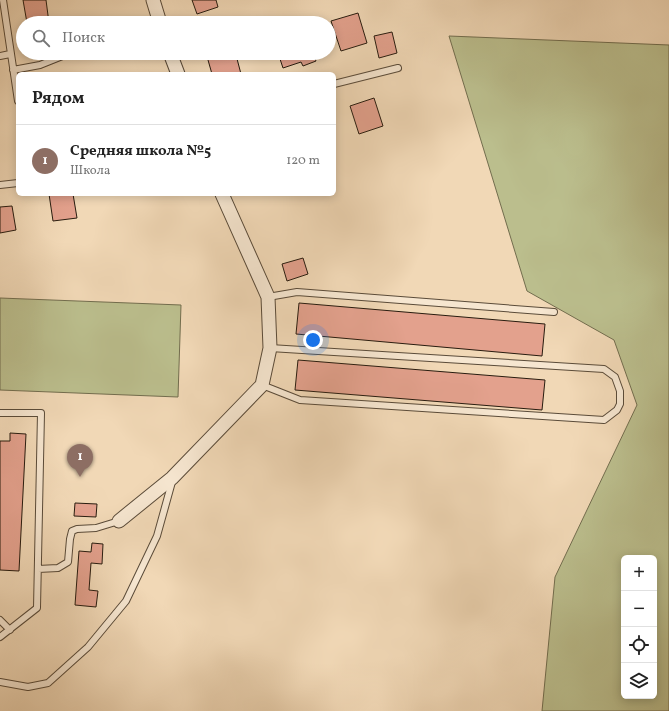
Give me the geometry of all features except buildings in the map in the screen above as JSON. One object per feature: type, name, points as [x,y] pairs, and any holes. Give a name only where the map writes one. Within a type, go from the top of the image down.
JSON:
[{"type":"street","points":[[153,0],[158,16]]},
{"type":"street","points":[[173,60],[177,72]]},
{"type":"street","points":[[119,520],[172,478],[262,385],[270,348],[268,297],[233,222],[223,196]]},
{"type":"lane","points":[[3,0],[16,89]]},
{"type":"lane","points":[[0,56],[10,54]]},
{"type":"lane","points":[[13,70],[40,65],[52,60]]},
{"type":"lane","points":[[336,84],[398,68]]},
{"type":"lane","points":[[0,186],[16,183]]},
{"type":"lane","points":[[268,297],[297,292],[554,312]]},
{"type":"lane","points":[[262,385],[300,400],[604,420],[617,410],[620,404],[620,391],[615,377],[604,369],[270,348]]},
{"type":"lane","points":[[0,413],[41,414],[37,608],[0,637]]},
{"type":"lane","points":[[0,682],[28,686],[48,683],[88,647],[126,601],[156,536],[172,478]]},
{"type":"lane","points":[[38,569],[58,568],[68,562],[72,531],[77,529],[96,528],[119,520]]},
{"type":"lane","points":[[0,620],[10,630]]},
{"type":"green space","points":[[449,36],[669,45],[669,711],[542,711],[555,577],[637,405],[614,340],[527,291]]},
{"type":"green space","points":[[0,298],[181,305],[178,397],[0,390]]},
{"type":"place","name":"Средняя школа №5","points":[[80,477]]}]
